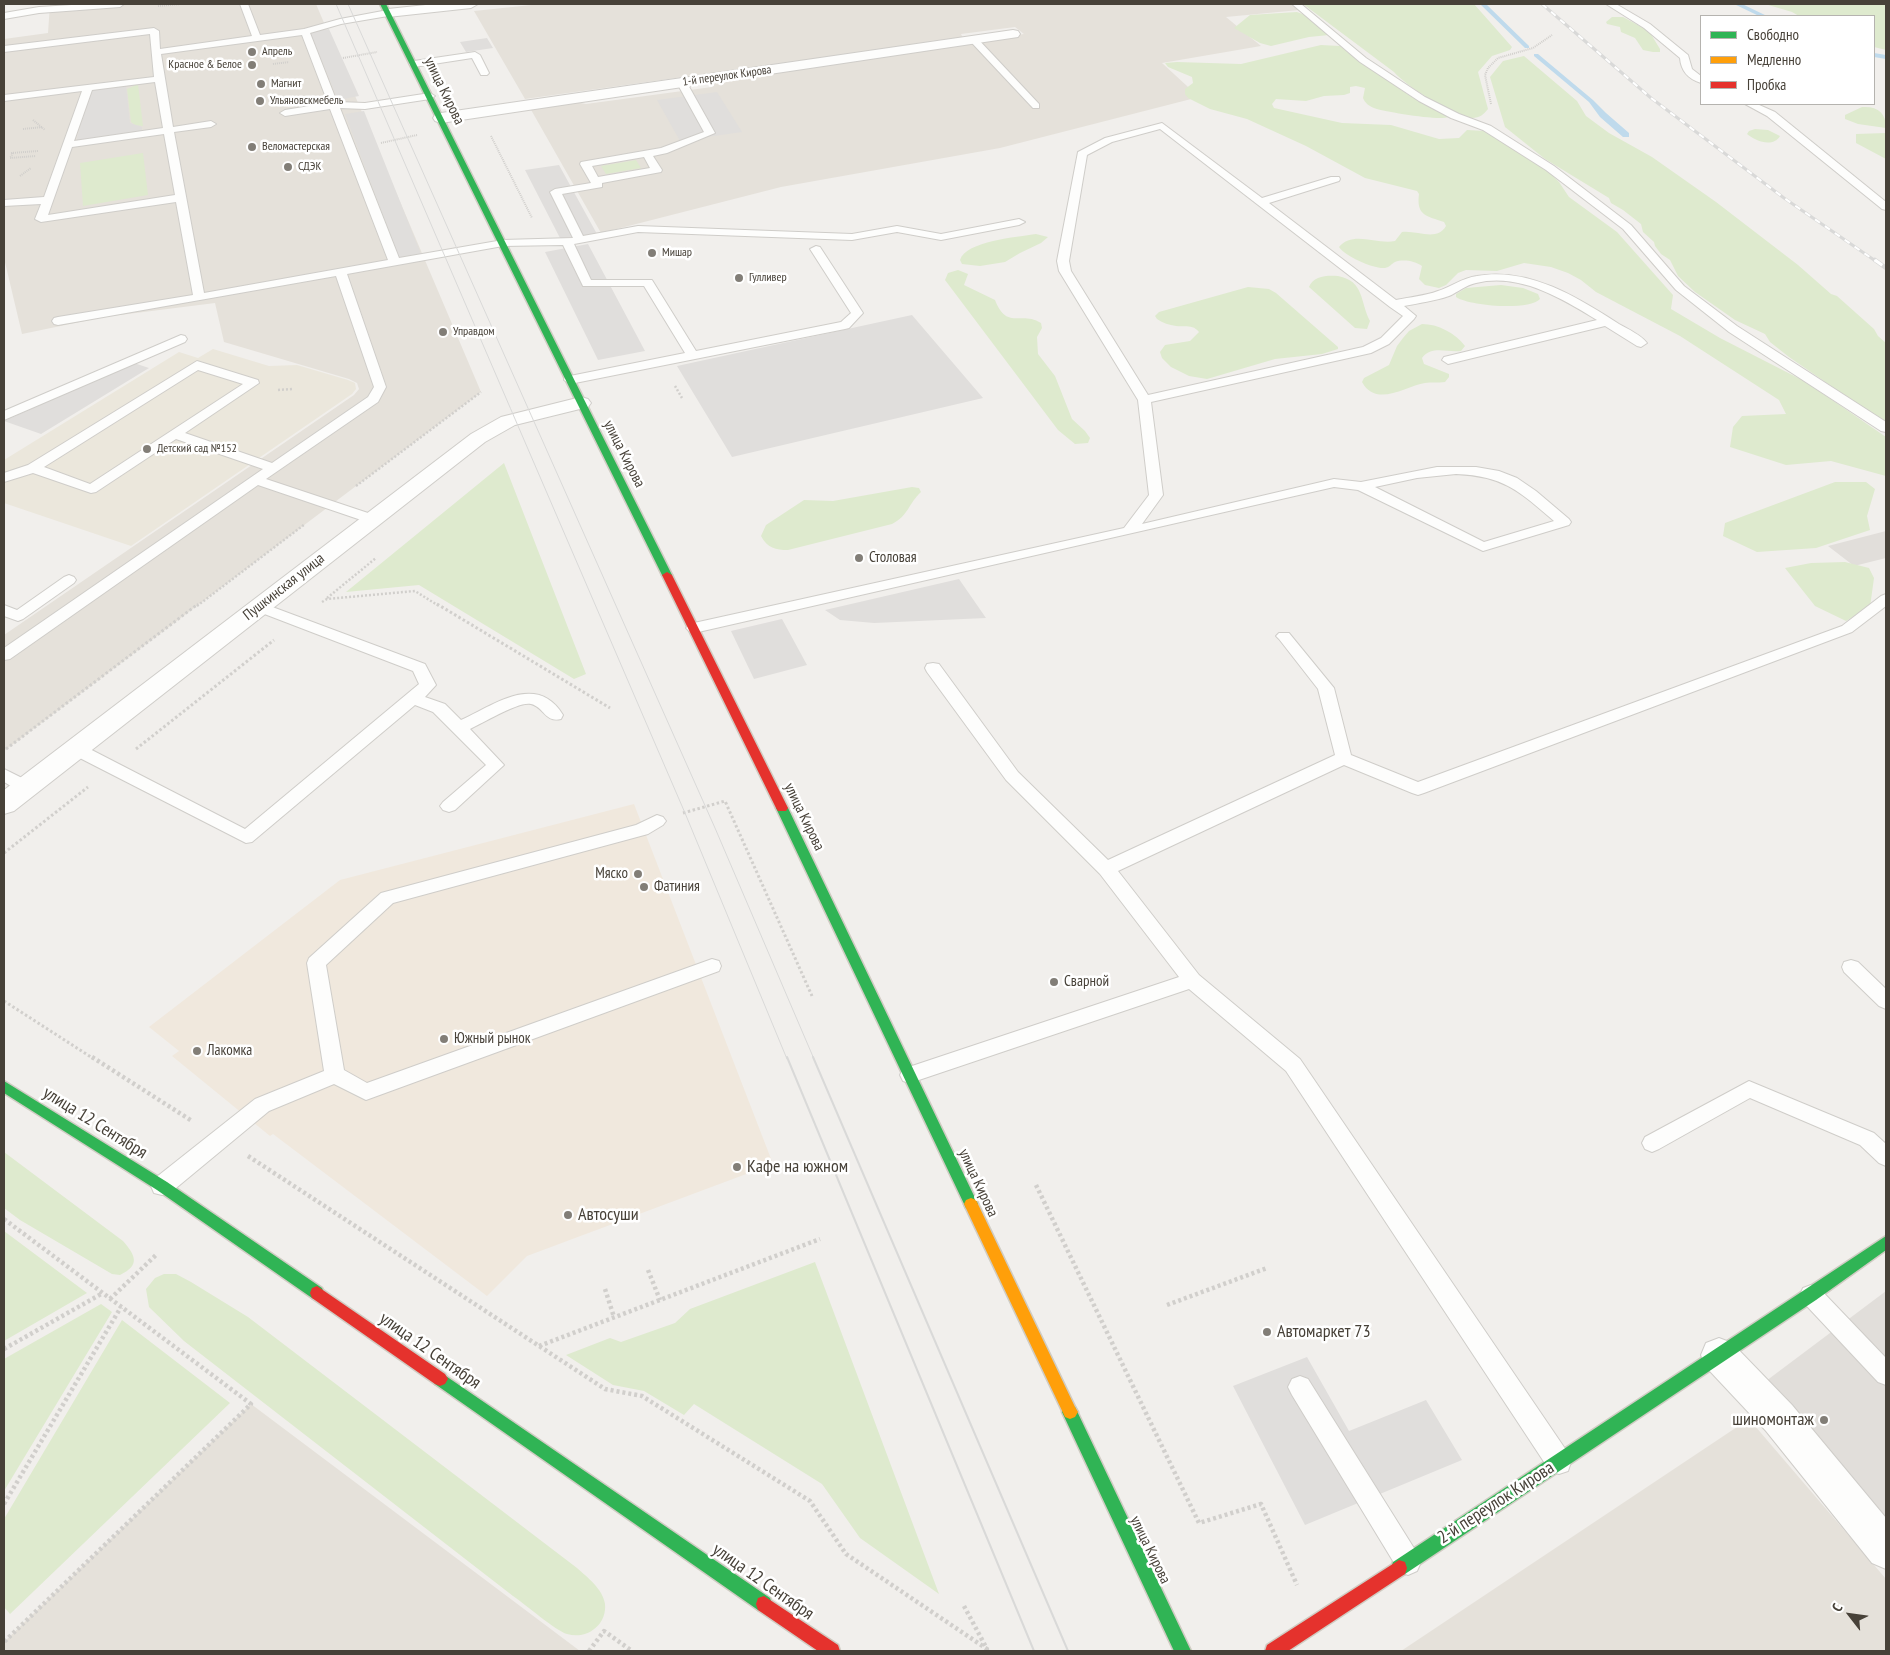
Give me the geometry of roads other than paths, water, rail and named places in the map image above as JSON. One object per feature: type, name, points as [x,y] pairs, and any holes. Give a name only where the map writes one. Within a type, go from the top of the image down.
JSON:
[{"type":"main road","name":"улица Кирова","points":[[385,9],[441,118],[818,880],[1183,1651]]},
{"type":"main road","name":"улица 12 Сентября","points":[[4,1086],[162,1186],[832,1651]]},
{"type":"main road","name":"2-й переулок Кирова","points":[[1273,1651],[1811,1294],[1886,1242]]},
{"type":"street","points":[[385,9],[472,4]]},
{"type":"street","name":"1-й переулок Кирова","points":[[441,118],[1013,34]]},
{"type":"street","name":"Пушкинская улица","points":[[4,804],[478,438],[508,421],[581,403]]},
{"type":"street","points":[[1719,1355],[1779,1418],[1886,1548]]},
{"type":"lane","points":[[4,16],[38,7],[120,4]]},
{"type":"lane","points":[[244,4],[256,38]]},
{"type":"lane","points":[[1296,4],[1363,60],[1414,93],[1455,116],[1487,128],[1550,168],[1627,227],[1680,288],[1733,329],[1886,428]]},
{"type":"lane","points":[[1610,4],[1647,26],[1664,40],[1684,57],[1685,69],[1689,74],[1700,80]]},
{"type":"lane","points":[[156,52],[306,32],[385,9]]},
{"type":"lane","points":[[4,48],[154,31],[167,131],[199,297]]},
{"type":"lane","points":[[306,32],[395,262]]},
{"type":"lane","points":[[974,40],[1036,106]]},
{"type":"lane","points":[[414,64],[474,52],[484,73]]},
{"type":"lane","points":[[4,98],[159,79]]},
{"type":"lane","points":[[580,240],[554,192],[598,185],[585,164],[663,151],[710,132],[682,83]]},
{"type":"lane","points":[[88,88],[41,219],[179,198]]},
{"type":"lane","points":[[285,113],[334,105],[365,106],[430,96]]},
{"type":"lane","points":[[1752,105],[1771,114],[1886,207]]},
{"type":"lane","points":[[67,145],[210,124]]},
{"type":"lane","points":[[1129,531],[1156,495],[1144,400],[1065,271],[1063,261],[1082,154],[1087,149],[1101,143],[1162,126],[1263,201],[1410,316],[1384,341],[1367,350],[1144,400]]},
{"type":"lane","points":[[595,181],[657,170],[646,153]]},
{"type":"lane","points":[[1263,201],[1335,179]]},
{"type":"lane","points":[[4,203],[48,200]]},
{"type":"lane","points":[[115,208],[117,222]]},
{"type":"lane","points":[[58,321],[503,243],[567,242],[638,229],[852,237],[897,229],[941,237],[1019,222]]},
{"type":"lane","points":[[567,242],[587,284],[648,282],[693,356]]},
{"type":"lane","points":[[570,380],[845,325],[857,313],[816,249]]},
{"type":"lane","points":[[4,655],[373,398],[380,387],[340,272]]},
{"type":"lane","points":[[1394,304],[1440,294],[1460,284],[1478,279],[1508,279],[1536,284],[1560,294],[1641,343]]},
{"type":"lane","points":[[1448,360],[1606,322]]},
{"type":"lane","points":[[4,402],[9,414],[181,339]]},
{"type":"lane","points":[[4,478],[33,468],[197,366],[253,383],[91,489],[33,468]]},
{"type":"lane","points":[[174,434],[273,468]]},
{"type":"lane","points":[[694,628],[1129,531],[1334,483],[1361,486],[1432,471],[1474,472],[1513,481],[1564,522],[1483,547],[1361,486]]},
{"type":"lane","points":[[255,480],[372,519]]},
{"type":"lane","points":[[4,610],[18,616],[69,580]]},
{"type":"lane","points":[[1106,869],[1344,758],[1418,790],[1847,629],[1886,598]]},
{"type":"lane","points":[[76,748],[246,837],[428,685],[419,668],[259,607]]},
{"type":"lane","points":[[1284,636],[1326,688],[1344,758]]},
{"type":"lane","points":[[933,668],[1012,776],[1106,869],[1192,980],[1293,1065],[1559,1462]]},
{"type":"lane","points":[[413,698],[439,708],[496,765],[449,806]]},
{"type":"lane","points":[[459,728],[519,700],[529,698],[540,700],[555,715]]},
{"type":"lane","points":[[4,775],[26,787]]},
{"type":"lane","points":[[335,1075],[316,963],[386,898],[642,830],[656,821]]},
{"type":"lane","points":[[335,1075],[366,1092],[712,966]]},
{"type":"lane","points":[[1851,966],[1886,1000]]},
{"type":"lane","points":[[910,1075],[1192,980]]},
{"type":"lane","points":[[162,1186],[262,1105],[335,1075]]},
{"type":"lane","points":[[1652,1143],[1749,1089],[1867,1139],[1886,1157]]},
{"type":"lane","points":[[1811,1294],[1886,1374]]},
{"type":"lane","points":[[1300,1387],[1408,1562]]},
{"type":"waterway","points":[[1483,4],[1527,47]]},
{"type":"waterway","points":[[1737,4],[1762,15]]},
{"type":"waterway","points":[[1536,55],[1591,101],[1603,115],[1626,135]]},
{"type":"waterway","points":[[1875,55],[1886,57]]},
{"type":"tram line","points":[[336,4],[685,813],[787,1059]]},
{"type":"tram line","points":[[348,4],[715,828],[814,1059]]},
{"type":"tram line","points":[[787,1057],[1034,1651]]},
{"type":"tram line","points":[[813,1057],[1068,1651]]},
{"type":"railway","points":[[1542,4],[1651,98],[1784,198],[1877,262]]},
{"type":"railway","points":[[1875,260],[1886,268]]},
{"type":"place","name":"Апрель","points":[[252,52]]},
{"type":"place","name":"Красное & Белое","points":[[252,65]]},
{"type":"place","name":"Магнит","points":[[261,84]]},
{"type":"place","name":"Ульяновскмебель","points":[[260,101]]},
{"type":"place","name":"Веломастерская","points":[[252,147]]},
{"type":"place","name":"СДЭК","points":[[288,167]]},
{"type":"place","name":"Мишар","points":[[652,253]]},
{"type":"place","name":"Гулливер","points":[[739,278]]},
{"type":"place","name":"Управдом","points":[[443,332]]},
{"type":"place","name":"Детский сад №152","points":[[147,449]]},
{"type":"place","name":"Столовая","points":[[859,558]]},
{"type":"place","name":"Мяско","points":[[638,874]]},
{"type":"place","name":"Фатиния","points":[[644,887]]},
{"type":"place","name":"Сварной","points":[[1054,982]]},
{"type":"place","name":"Южный рынок","points":[[444,1039]]},
{"type":"place","name":"Лакомка","points":[[197,1051]]},
{"type":"place","name":"Кафе на южном","points":[[737,1167]]},
{"type":"place","name":"Автосуши","points":[[568,1215]]},
{"type":"place","name":"Автомаркет 73","points":[[1267,1332]]},
{"type":"place","name":"шиномонтаж","points":[[1824,1420]]}]
